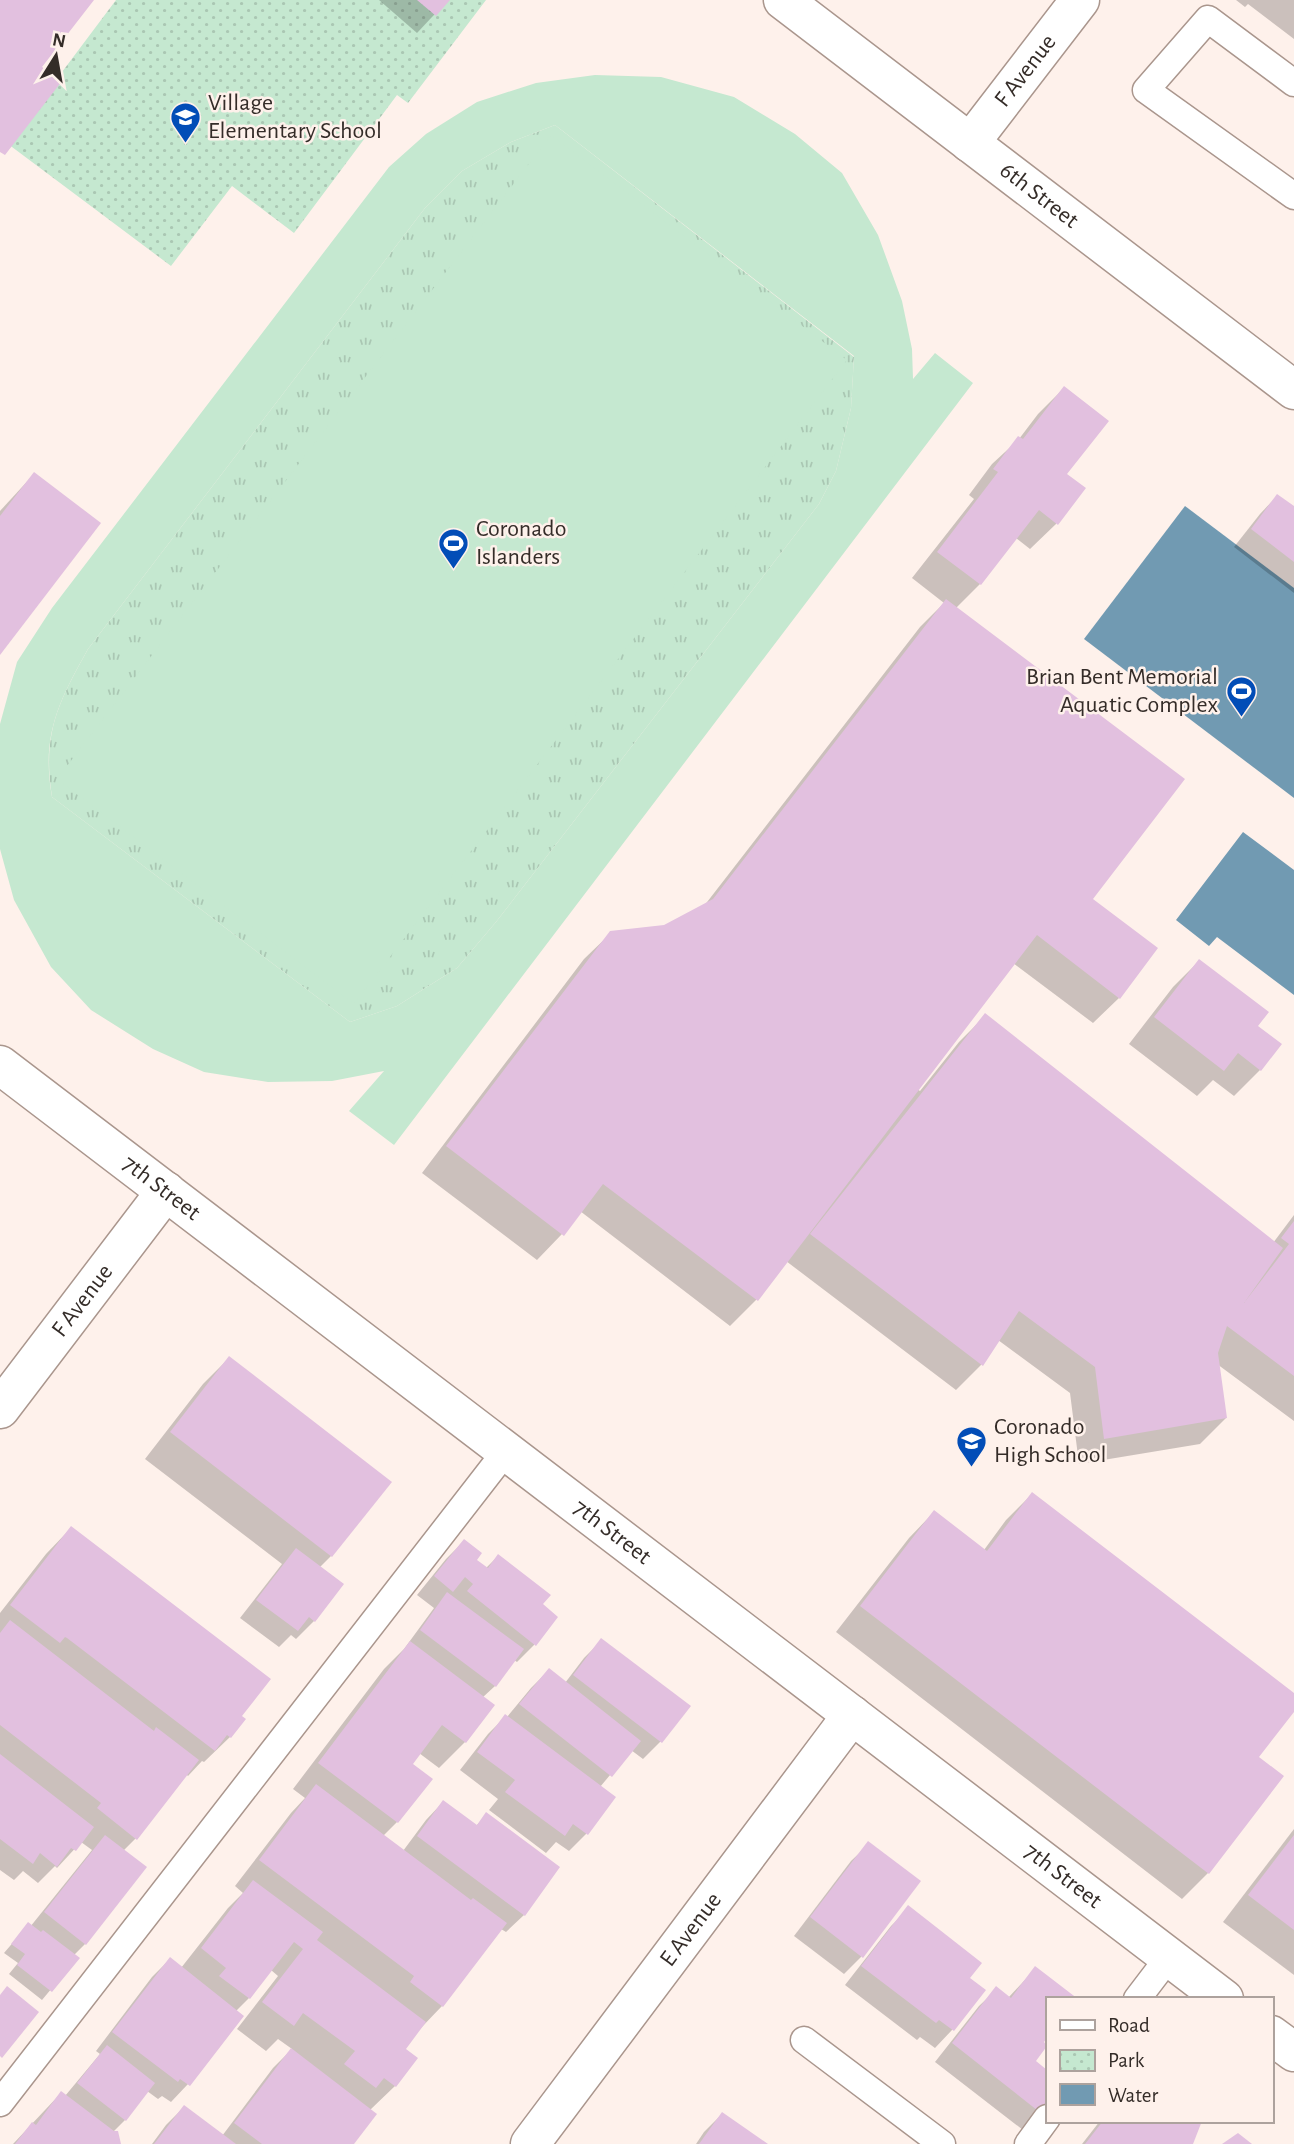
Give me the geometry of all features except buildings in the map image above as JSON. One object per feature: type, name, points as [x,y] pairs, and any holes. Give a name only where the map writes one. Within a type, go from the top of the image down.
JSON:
[{"type":"street","name":"6th Street","points":[[783,0],[1294,390]]},
{"type":"street","name":"F Avenue","points":[[971,143],[1080,0]]},
{"type":"street","name":"7th Street","points":[[0,1065],[1221,1997]]},
{"type":"street","name":"F Avenue","points":[[0,1409],[166,1191]]},
{"type":"street","name":"E Avenue","points":[[530,2144],[852,1715]]},
{"type":"street","points":[[1273,2036],[1294,2052]]},
{"type":"lane","points":[[1294,83],[1208,19],[1146,90],[1294,196]]},
{"type":"lane","points":[[0,2103],[506,1451]]},
{"type":"lane","points":[[1139,1997],[1169,1957]]},
{"type":"lane","points":[[804,2040],[942,2144]]},
{"type":"lane","points":[[1028,2144],[1046,2119]]},
{"type":"green space","name":"Village Elementary School","points":[[116,0],[486,0],[408,103],[397,95],[294,233],[232,186],[171,266],[8,144]]},
{"type":"green space","points":[[595,75],[661,77],[734,97],[795,134],[842,173],[878,235],[902,301],[912,349],[913,379],[935,353],[973,383],[394,1145],[349,1111],[384,1071],[332,1081],[268,1082],[204,1072],[153,1049],[91,1010],[51,967],[14,900],[0,849],[0,724],[17,662],[52,608],[389,167],[426,134],[477,102],[536,83]],"holes":[[[555,125],[854,356],[851,408],[836,471],[819,504],[496,922],[457,968],[397,1006],[350,1022],[52,797],[49,755],[55,719],[88,649],[425,208],[462,171],[511,142]]]},
{"type":"green space","name":"Coronado Islanders","points":[[555,125],[854,357],[851,408],[836,471],[819,504],[496,922],[457,968],[397,1006],[350,1022],[52,797],[49,774],[51,736],[68,686],[88,649],[425,208],[462,171],[511,142]]},
{"type":"green space","name":"Coronado Islanders","points":[[551,135],[847,360],[354,1004],[57,779]]},
{"type":"water","name":"Brian Bent Memorial Aquatic Complex","points":[[1185,506],[1294,588],[1294,798],[1084,639]]},
{"type":"water","points":[[1243,832],[1294,870],[1294,995],[1217,937],[1209,946],[1176,920]]},
{"type":"place","name":"Village Elementary School","points":[[185,144]]},
{"type":"place","name":"Coronado Islanders","points":[[453,570]]},
{"type":"place","name":"Brian Bent Memorial Aquatic Complex","points":[[1241,718]]},
{"type":"place","name":"Coronado High School","points":[[971,1468]]}]
